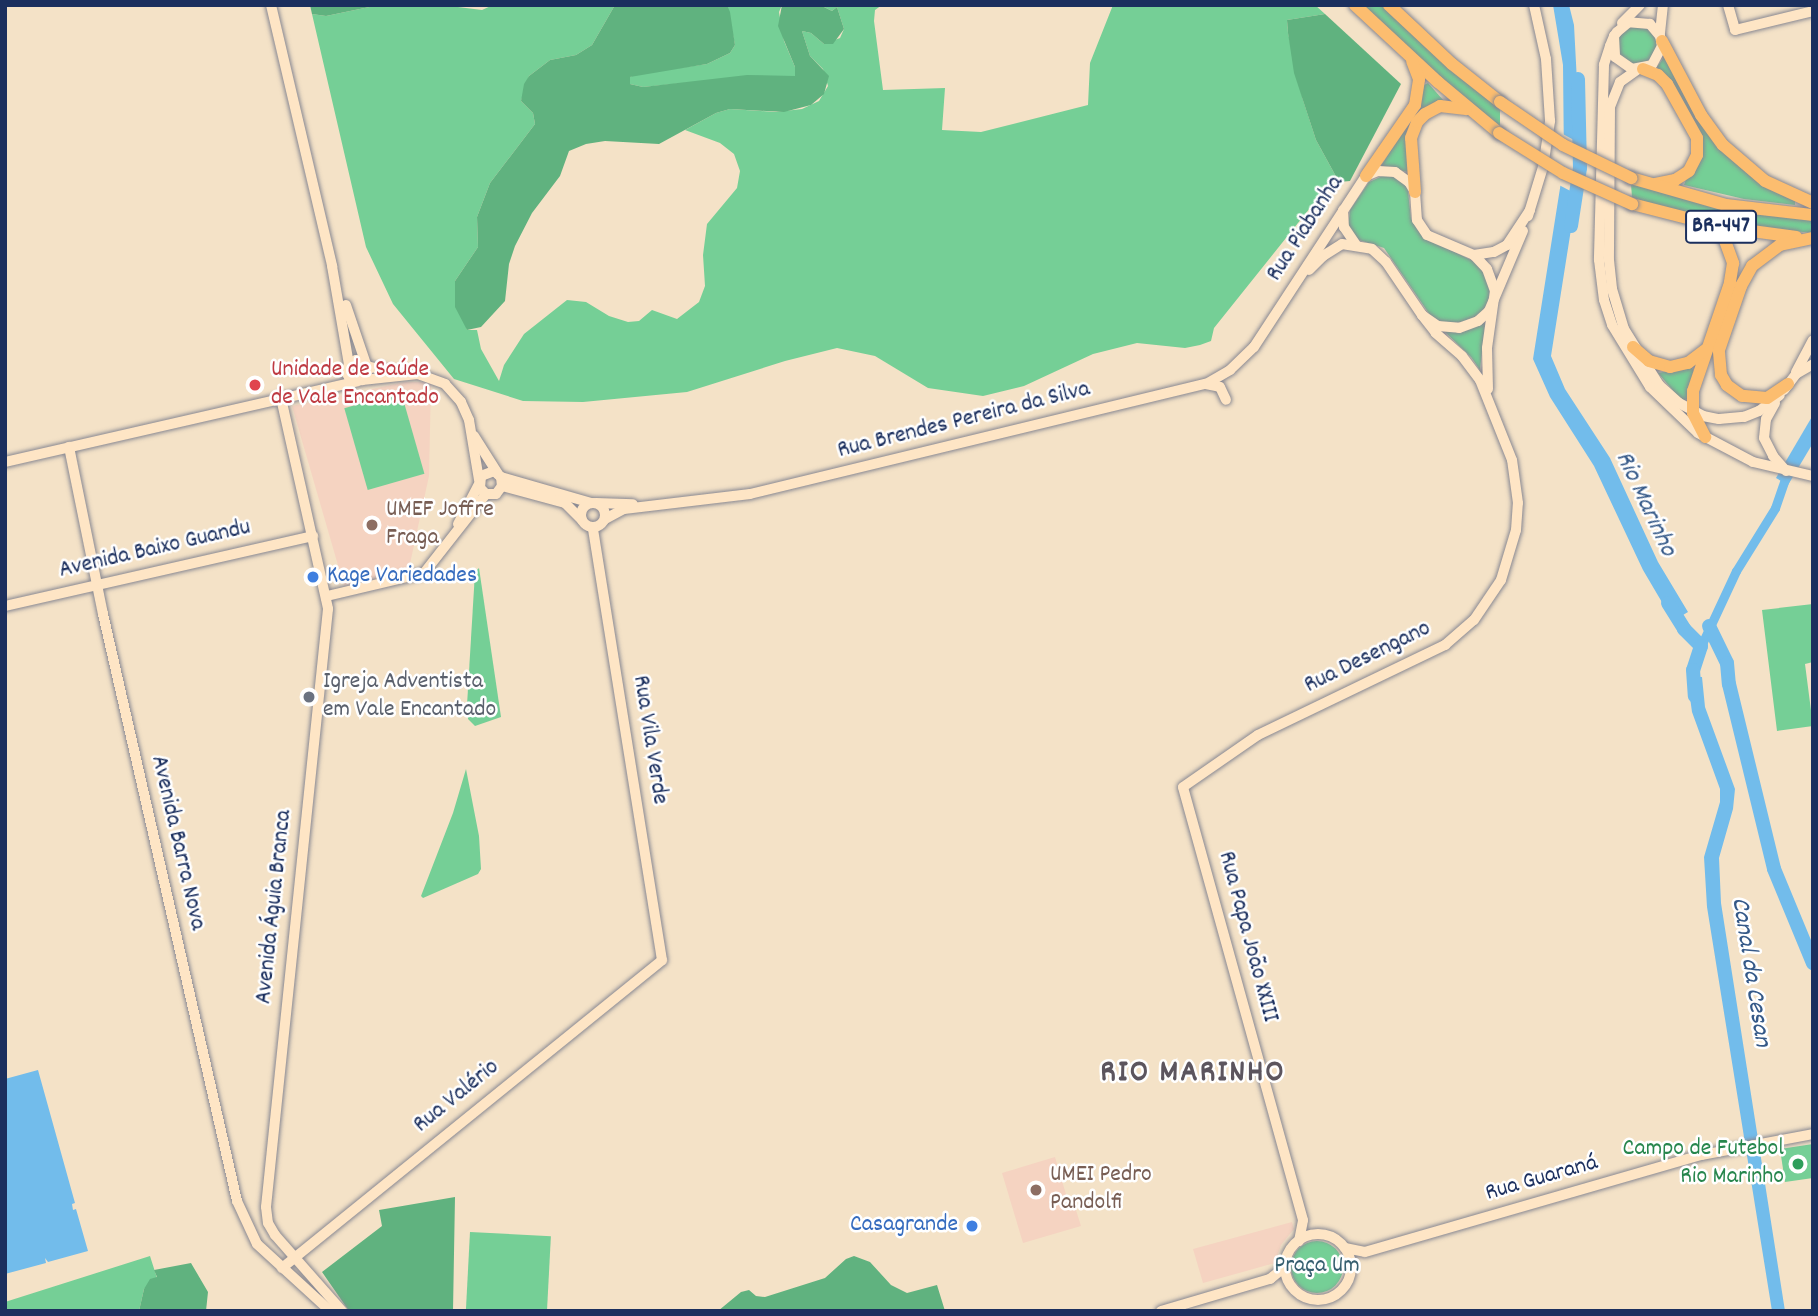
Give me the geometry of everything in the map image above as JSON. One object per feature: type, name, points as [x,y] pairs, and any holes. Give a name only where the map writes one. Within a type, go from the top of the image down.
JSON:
[{"type":"main road","name":"BR-447","points":[[1355,5],[1471,111],[1499,133],[1563,173],[1632,204],[1703,223],[1813,238]]},
{"type":"main road","name":"BR-447","points":[[1390,6],[1452,64],[1500,103],[1571,150],[1648,184],[1726,205],[1813,215]]},
{"type":"main road","points":[[1661,38],[1701,115],[1723,145],[1765,181],[1813,203]]},
{"type":"main road","points":[[1366,176],[1417,99],[1419,79],[1408,55]]},
{"type":"main road","points":[[1640,69],[1658,75],[1667,84],[1694,128],[1698,144],[1695,161],[1685,175],[1669,183],[1648,184]]},
{"type":"main road","points":[[1415,192],[1411,138],[1417,122],[1424,114],[1440,106],[1457,106],[1471,111]]},
{"type":"main road","points":[[1703,223],[1724,239],[1733,263],[1730,283],[1693,391],[1692,411],[1705,437]]},
{"type":"main road","points":[[1788,384],[1767,398],[1742,396],[1732,390],[1721,375],[1719,350],[1741,286],[1752,266],[1780,245],[1813,238]]},
{"type":"main road","points":[[1633,347],[1649,361],[1670,366],[1694,360],[1707,346]]},
{"type":"street","points":[[271,5],[332,266],[350,379],[360,381]]},
{"type":"street","points":[[1422,315],[1445,328],[1465,327],[1484,317],[1496,299],[1530,210],[1546,152],[1550,106],[1546,59],[1534,5]]},
{"type":"street","points":[[1640,5],[1615,34],[1604,65],[1601,108],[1599,260],[1604,300],[1617,337],[1641,375],[1672,411],[1705,437],[1742,458],[1813,476]]},
{"type":"street","points":[[1663,5],[1659,16],[1659,57],[1616,87],[1610,107],[1610,275],[1618,311],[1633,347],[1665,391],[1692,411],[1711,418],[1736,419],[1759,411],[1780,395]]},
{"type":"street","points":[[1728,5],[1735,30],[1813,11]]},
{"type":"street","points":[[1640,69],[1618,61],[1613,52],[1615,34],[1624,24],[1640,20],[1650,24],[1661,38]]},
{"type":"street","points":[[1366,176],[1378,171],[1395,172],[1405,178],[1415,192],[1417,219],[1427,235],[1474,255],[1490,275],[1496,299]]},
{"type":"street","name":"Rua Piabanha","points":[[1262,335],[1366,176]]},
{"type":"street","points":[[1343,209],[1344,227],[1356,245]]},
{"type":"street","points":[[1474,255],[1494,252],[1507,245],[1530,210]]},
{"type":"street","name":"Rua Piabanha","points":[[1282,306],[1323,256],[1342,244],[1356,245],[1381,256],[1422,315]]},
{"type":"street","points":[[332,266],[366,364],[368,374],[360,381]]},
{"type":"street","name":"Rua Desengano","points":[[1489,398],[1486,360],[1496,299]]},
{"type":"street","name":"Rua Desengano","points":[[1183,788],[1258,735],[1428,654],[1474,620],[1501,580],[1516,530],[1515,473],[1489,398],[1469,363],[1422,315]]},
{"type":"street","name":"Rua Brendes Pereira da Silva","points":[[605,519],[620,510],[750,494],[1206,384],[1238,363],[1262,335]]},
{"type":"street","points":[[1782,469],[1766,445],[1764,432],[1769,413],[1813,341]]},
{"type":"street","points":[[313,391],[330,382],[356,360],[407,375]]},
{"type":"street","points":[[1788,384],[1802,370],[1813,364]]},
{"type":"street","points":[[5,462],[360,381],[407,375],[431,376],[445,384],[461,402],[472,433],[479,482],[485,497]]},
{"type":"street","points":[[1206,384],[1220,387],[1226,400]]},
{"type":"street","name":"Avenida Águia Branca","points":[[268,1223],[267,1181],[328,609],[281,398]]},
{"type":"street","points":[[327,596],[410,579],[424,573],[485,497],[496,494],[500,479],[472,433]]},
{"type":"street","name":"Avenida Barra Nova","points":[[69,447],[97,584],[235,1190],[257,1244],[282,1268]]},
{"type":"street","points":[[451,539],[479,482],[489,471],[500,479],[565,503],[582,520],[593,527],[605,519],[604,509],[594,503],[582,509],[582,520]]},
{"type":"street","name":"Rua Brendes Pereira da Silva","points":[[500,479],[594,503],[656,505]]},
{"type":"street","name":"Rua Vila Verde","points":[[593,527],[662,960]]},
{"type":"street","name":"Avenida Baixo Guandu","points":[[5,606],[313,536]]},
{"type":"street","name":"Rua Papa João XXIII","points":[[1183,788],[1303,1220],[1299,1241]]},
{"type":"street","name":"Rua Valério","points":[[282,1268],[662,960]]},
{"type":"street","name":"Rua Guaraná","points":[[1345,1248],[1365,1252],[1744,1145],[1813,1134]]},
{"type":"street","points":[[1266,1280],[1279,1281],[1301,1296],[1316,1300],[1329,1311],[1348,1280],[1351,1266],[1345,1248],[1334,1239],[1320,1235],[1303,1220]]},
{"type":"street","points":[[248,1227],[268,1223],[342,1311]]},
{"type":"street","points":[[1161,1311],[1266,1280],[1278,1274],[1289,1251],[1299,1241],[1320,1235]]},
{"type":"street","name":"Rua Guaraná","points":[[1351,1266],[1365,1252]]},
{"type":"street","points":[[1285,1262],[1286,1276],[1293,1289]]},
{"type":"street","points":[[282,1268],[330,1311]]},
{"type":"street","points":[[1316,1300],[1337,1294]]},
{"type":"shaded area","name":"UMEF Joffre Fraga","points":[[405,382],[431,382],[429,476],[408,573],[344,586],[292,406]]},
{"type":"shaded area","name":"UMEI Pedro Pandolfi","points":[[1055,1157],[1070,1208],[1075,1207],[1081,1226],[1023,1243],[1002,1173]]},
{"type":"shaded area","points":[[1292,1222],[1294,1229],[1281,1245],[1275,1263],[1203,1283],[1193,1249]]},
{"type":"green space","points":[[310,5],[379,5],[326,16],[312,14]]},
{"type":"green space","points":[[379,5],[442,5],[482,10],[493,5],[615,5],[592,45],[576,55],[550,60],[529,76],[521,101],[533,113],[535,124],[490,183],[477,217],[478,247],[455,281],[467,330],[477,330],[481,349],[499,381],[504,365],[524,334],[567,300],[586,302],[609,316],[628,322],[639,321],[652,310],[677,319],[699,302],[705,286],[703,255],[707,224],[737,188],[740,171],[734,154],[720,143],[685,130],[716,113],[730,109],[776,112],[802,109],[819,101],[828,86],[823,69],[810,56],[802,31],[811,33],[824,44],[840,38],[844,29],[837,7],[832,11],[820,5],[882,5],[875,10],[874,21],[883,90],[945,88],[942,130],[981,132],[1088,105],[1090,63],[1113,5],[1315,5],[1325,14],[1287,20],[1288,33],[1303,100],[1316,140],[1339,182],[1330,183],[1214,328],[1211,341],[1200,345],[1185,348],[1137,343],[1093,354],[1024,386],[983,396],[928,388],[875,356],[837,348],[785,361],[687,392],[583,402],[523,401],[454,379],[393,304],[366,247],[312,14],[326,16]]},
{"type":"green space","points":[[615,5],[727,5],[730,12],[735,45],[730,53],[707,64],[630,77],[630,84],[643,87],[747,75],[795,76],[795,67],[778,26],[782,5],[820,5],[832,11],[837,7],[844,29],[833,44],[824,44],[811,33],[802,31],[810,56],[829,76],[824,94],[811,105],[784,112],[730,109],[716,113],[659,144],[605,141],[586,144],[569,151],[560,176],[532,213],[515,246],[509,264],[505,301],[481,327],[467,330],[455,307],[455,281],[478,247],[477,217],[490,183],[535,124],[533,113],[521,101],[524,84],[529,76],[550,60],[576,55],[592,45]]},
{"type":"green space","points":[[727,5],[782,5],[779,12],[784,41],[795,67],[795,76],[756,76],[643,87],[630,84],[630,77],[637,74],[707,64],[730,53],[735,45]]},
{"type":"green space","points":[[1363,5],[1384,5],[1500,110],[1500,126],[1441,78]]},
{"type":"green space","points":[[1325,14],[1401,84],[1350,181],[1339,182],[1316,140],[1294,73],[1288,33],[1287,20]]},
{"type":"green space","points":[[1630,25],[1652,30],[1658,41],[1653,59],[1637,66],[1619,55],[1618,38]]},
{"type":"green space","points":[[1664,57],[1697,117],[1795,200],[1795,205],[1744,199],[1684,185],[1701,136],[1670,82],[1657,67]]},
{"type":"green space","points":[[1428,83],[1444,101],[1422,109],[1408,172],[1381,166],[1420,104],[1424,85]]},
{"type":"green space","points":[[1387,174],[1404,182],[1408,191],[1411,219],[1422,236],[1475,262],[1484,271],[1490,289],[1488,302],[1481,313],[1466,323],[1441,322],[1430,315],[1384,248],[1359,240],[1348,228],[1350,210],[1369,182]]},
{"type":"green space","points":[[1631,184],[1725,210],[1813,220],[1813,233],[1741,226],[1649,204],[1632,197]]},
{"type":"green space","points":[[1483,322],[1485,324],[1480,370],[1471,357],[1443,330]]},
{"type":"green space","points":[[1691,367],[1694,371],[1687,399],[1682,401],[1658,373]]},
{"type":"green space","points":[[401,392],[424,474],[368,490],[344,408]]},
{"type":"green space","points":[[479,568],[501,717],[475,726],[468,719],[467,705],[475,572]]},
{"type":"green space","points":[[1813,604],[1813,662],[1805,664],[1813,726],[1777,731],[1762,610]]},
{"type":"green space","points":[[466,769],[479,836],[481,869],[478,874],[423,898],[421,896],[453,813]]},
{"type":"green space","name":"Campo de Futebol Rio Marinho","points":[[1813,1144],[1813,1178],[1785,1182],[1780,1149]]},
{"type":"green space","points":[[455,1197],[453,1311],[349,1311],[322,1272],[382,1226],[379,1210]]},
{"type":"green space","points":[[470,1232],[551,1236],[547,1311],[466,1311]]},
{"type":"green space","name":"Praça Um","points":[[1317,1241],[1336,1248],[1343,1267],[1336,1286],[1317,1293],[1298,1286],[1291,1267],[1298,1248]]},
{"type":"green space","points":[[150,1256],[157,1278],[144,1289],[139,1311],[5,1311],[5,1302]]},
{"type":"green space","points":[[854,1256],[870,1262],[891,1285],[907,1293],[937,1285],[945,1311],[718,1311],[741,1292],[749,1290],[756,1296],[765,1297],[825,1278],[846,1259]]},
{"type":"green space","points":[[191,1263],[208,1292],[206,1311],[139,1311],[144,1289],[150,1279],[157,1277],[154,1270]]},
{"type":"water","points":[[1553,5],[1569,5],[1574,25],[1580,139],[1575,204],[1551,356],[1565,389],[1610,458],[1658,562],[1688,612],[1673,621],[1643,570],[1594,466],[1550,397],[1533,359],[1564,163],[1563,65]]},
{"type":"water","points":[[1813,415],[1813,443],[1788,485],[1776,478]]},
{"type":"water","points":[[1687,676],[1702,677],[1705,707],[1735,789],[1733,809],[1719,858],[1721,903],[1785,1311],[1772,1311],[1707,907],[1704,857],[1720,802],[1720,789],[1692,712]]},
{"type":"water","points":[[38,1070],[75,1203],[72,1204],[73,1210],[76,1209],[88,1251],[48,1262],[45,1258],[46,1263],[5,1274],[5,1079]]},
{"type":"pier","points":[[1561,133],[1583,145],[1580,196],[1559,185]]},
{"type":"waterway","name":"Rio Marinho","points":[[1571,226],[1580,168],[1578,79]]},
{"type":"waterway","points":[[1701,646],[1736,571],[1775,508],[1787,473]]},
{"type":"waterway","name":"Rio Marinho","points":[[1668,603],[1684,629],[1701,646],[1693,670],[1695,696]]},
{"type":"waterway","name":"Rio Marinho","points":[[1709,626],[1727,663],[1729,684],[1774,869],[1813,963]]},
{"type":"place","name":"Unidade de Saúde de Vale Encantado","points":[[255,385]]},
{"type":"place","name":"UMEF Joffre Fraga","points":[[372,525]]},
{"type":"place","name":"Kage Variedades","points":[[313,577]]},
{"type":"place","name":"Igreja Adventista em Vale Encantado","points":[[309,697]]},
{"type":"place","name":"Campo de Futebol Rio Marinho","points":[[1798,1164]]},
{"type":"place","name":"UMEI Pedro Pandolfi","points":[[1036,1190]]},
{"type":"place","name":"Casagrande","points":[[972,1226]]},
{"type":"district","name":"RIO MARINHO","points":[[1193,1074]]},
{"type":"water label","name":"Canal da Cesan","points":[[1750,972]]}]
